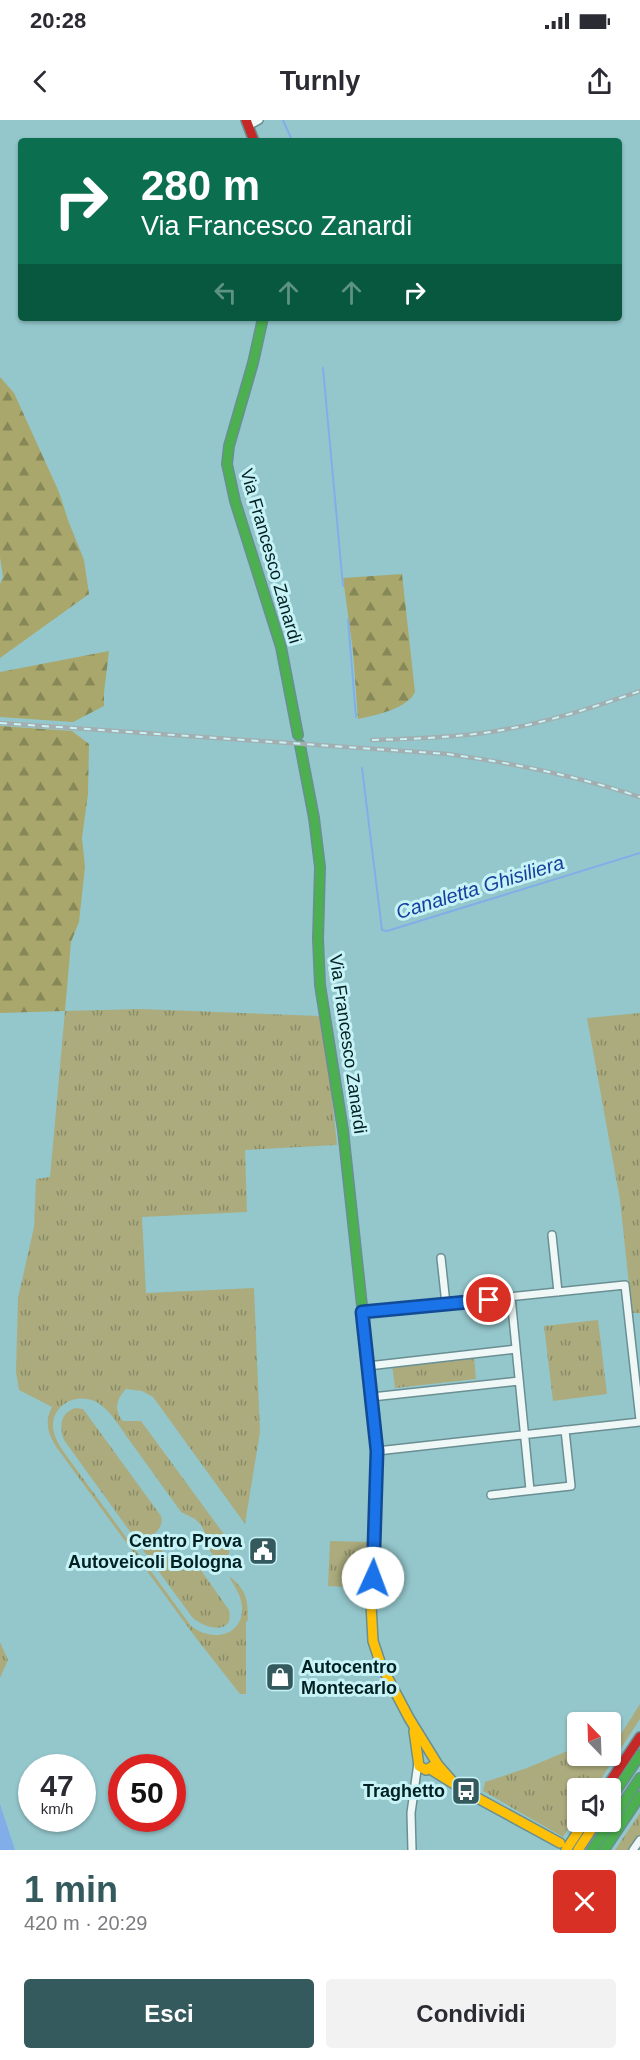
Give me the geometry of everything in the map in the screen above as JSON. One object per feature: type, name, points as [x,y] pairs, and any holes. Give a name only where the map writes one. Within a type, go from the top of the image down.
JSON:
[{"type":"main road","points":[[247,123],[253,138]]},
{"type":"main road","name":"Via Francesco Zanardi","points":[[262,321],[253,363],[229,446],[227,464],[235,501],[280,647],[298,735]]},
{"type":"main road","name":"Via Francesco Zanardi","points":[[300,745],[314,818],[320,867],[318,939],[320,985],[344,1130],[377,1451],[372,1634],[381,1665],[433,1756],[452,1781]]},
{"type":"main road","name":"Via Francesco Zanardi","points":[[410,1718],[418,1760]]},
{"type":"main road","points":[[613,1778],[640,1737]]},
{"type":"main road","points":[[424,1753],[433,1756],[434,1763],[428,1769],[421,1768],[418,1760],[424,1753]]},
{"type":"main road","points":[[621,1784],[640,1755]]},
{"type":"main road","name":"Via Francesco Zanardi","points":[[428,1769],[563,1846]]},
{"type":"main road","points":[[592,1850],[640,1778]]},
{"type":"main road","points":[[604,1850],[640,1796]]},
{"type":"main road","points":[[563,1846],[575,1832]]},
{"type":"main road","points":[[578,1850],[590,1832]]},
{"type":"street","points":[[247,123],[258,120]]},
{"type":"street","points":[[552,1235],[558,1292]]},
{"type":"street","points":[[441,1258],[446,1304]]},
{"type":"street","points":[[362,1312],[626,1285],[640,1421],[377,1451]]},
{"type":"street","points":[[511,1297],[530,1490]]},
{"type":"street","points":[[368,1365],[516,1349]]},
{"type":"street","points":[[372,1398],[519,1381]]},
{"type":"street","points":[[491,1495],[571,1486],[565,1430]]},
{"type":"street","points":[[412,1850],[410,1824],[418,1760]]},
{"type":"street","points":[[415,1782],[428,1769]]},
{"type":"street","points":[[633,1850],[640,1840]]},
{"type":"green space","points":[[0,377],[14,393],[59,492],[84,560],[89,594],[0,658],[0,584],[3,577],[0,557]]},
{"type":"green space","points":[[402,574],[415,692],[411,698],[398,707],[358,719],[353,652],[343,578]]},
{"type":"green space","points":[[109,651],[104,706],[73,722],[0,717],[0,672]]},
{"type":"green space","points":[[0,726],[72,731],[89,744],[88,794],[82,838],[85,867],[79,922],[71,942],[65,1011],[0,1013]]},
{"type":"green space","points":[[140,1009],[319,1016],[330,1079],[337,1145],[245,1150],[247,1212],[142,1217],[146,1293],[254,1288],[260,1432],[245,1524],[153,1397],[142,1391],[126,1389],[117,1405],[118,1413],[123,1421],[141,1421],[226,1537],[229,1549],[226,1560],[220,1565],[206,1545],[205,1533],[201,1525],[181,1512],[117,1422],[101,1405],[86,1399],[71,1401],[58,1410],[53,1425],[55,1436],[63,1451],[191,1626],[199,1631],[216,1635],[232,1630],[238,1624],[242,1606],[239,1594],[229,1576],[242,1590],[248,1612],[246,1694],[240,1694],[196,1638],[57,1448],[48,1428],[48,1418],[52,1407],[19,1390],[16,1372],[18,1298],[34,1227],[36,1179],[50,1177],[65,1011]]},
{"type":"green space","points":[[640,1013],[640,1313],[632,1313],[620,1200],[587,1018]]},
{"type":"green space","points":[[598,1320],[607,1394],[553,1401],[544,1326]]},
{"type":"green space","points":[[474,1356],[476,1379],[395,1388],[392,1364]]},
{"type":"green space","points":[[75,1408],[83,1409],[161,1516],[161,1526],[158,1530],[139,1544],[64,1440],[62,1421],[66,1413]]},
{"type":"green space","points":[[157,1539],[166,1556],[192,1562],[198,1566],[229,1610],[230,1618],[227,1624],[223,1627],[211,1627],[192,1617],[143,1550]]},
{"type":"green space","points":[[330,1541],[368,1542],[366,1588],[328,1586]]},
{"type":"green space","points":[[0,1642],[8,1660],[0,1678]]},
{"type":"green space","points":[[640,1704],[640,1719],[621,1748],[621,1734]]},
{"type":"green space","points":[[567,1751],[567,1766],[609,1766],[602,1778],[567,1778],[567,1831],[563,1837],[483,1791],[485,1782]]},
{"type":"green space","points":[[640,1813],[640,1834],[629,1850],[615,1850]]},
{"type":"water","points":[[0,1804],[15,1850],[0,1850]]},
{"type":"waterway","name":"Canaletta Ghisiliera","points":[[283,120],[291,138]]},
{"type":"waterway","name":"Canaletta Ghisiliera","points":[[323,368],[343,586]]},
{"type":"waterway","name":"Canaletta Ghisiliera","points":[[348,620],[356,717]]},
{"type":"waterway","name":"Canaletta Ghisiliera","points":[[362,768],[382,930],[387,931],[640,853]]},
{"type":"railway","points":[[372,740],[469,735],[503,730],[562,716],[640,691]]},
{"type":"railway","points":[[0,723],[447,754],[545,771],[640,797]]},
{"type":"traffic: fast","points":[[262,321],[253,363],[229,446],[227,464],[235,501],[281,647],[298,735]]},
{"type":"traffic: fast","points":[[300,745],[314,818],[320,867],[318,939],[320,985],[343,1130],[367,1352]]},
{"type":"traffic: fast","points":[[621,1784],[640,1755]]},
{"type":"traffic: fast","points":[[592,1850],[640,1778]]},
{"type":"traffic: fast","points":[[604,1850],[640,1796]]},
{"type":"traffic: slow","points":[[371,1604],[373,1641],[381,1665],[409,1718],[438,1765],[452,1781]]},
{"type":"traffic: slow","points":[[414,1731],[419,1766],[426,1770],[433,1766]]},
{"type":"traffic: slow","points":[[430,1769],[472,1795],[560,1843]]},
{"type":"traffic: slow","points":[[566,1850],[578,1832]]},
{"type":"traffic: slow","points":[[578,1850],[590,1832]]},
{"type":"traffic: jam","points":[[246,120],[253,138]]},
{"type":"traffic: jam","points":[[367,1352],[377,1451],[371,1604]]},
{"type":"traffic: jam","points":[[613,1778],[640,1737]]},
{"type":"place","name":"Centro Prova Autoveicoli Bologna","points":[[263,1551]]},
{"type":"place","name":"Autocentro Montecarlo","points":[[280,1677]]},
{"type":"place","name":"Traghetto","points":[[466,1791]]},
{"type":"route","points":[[373,1578],[377,1451],[362,1312],[489,1300]]}]
